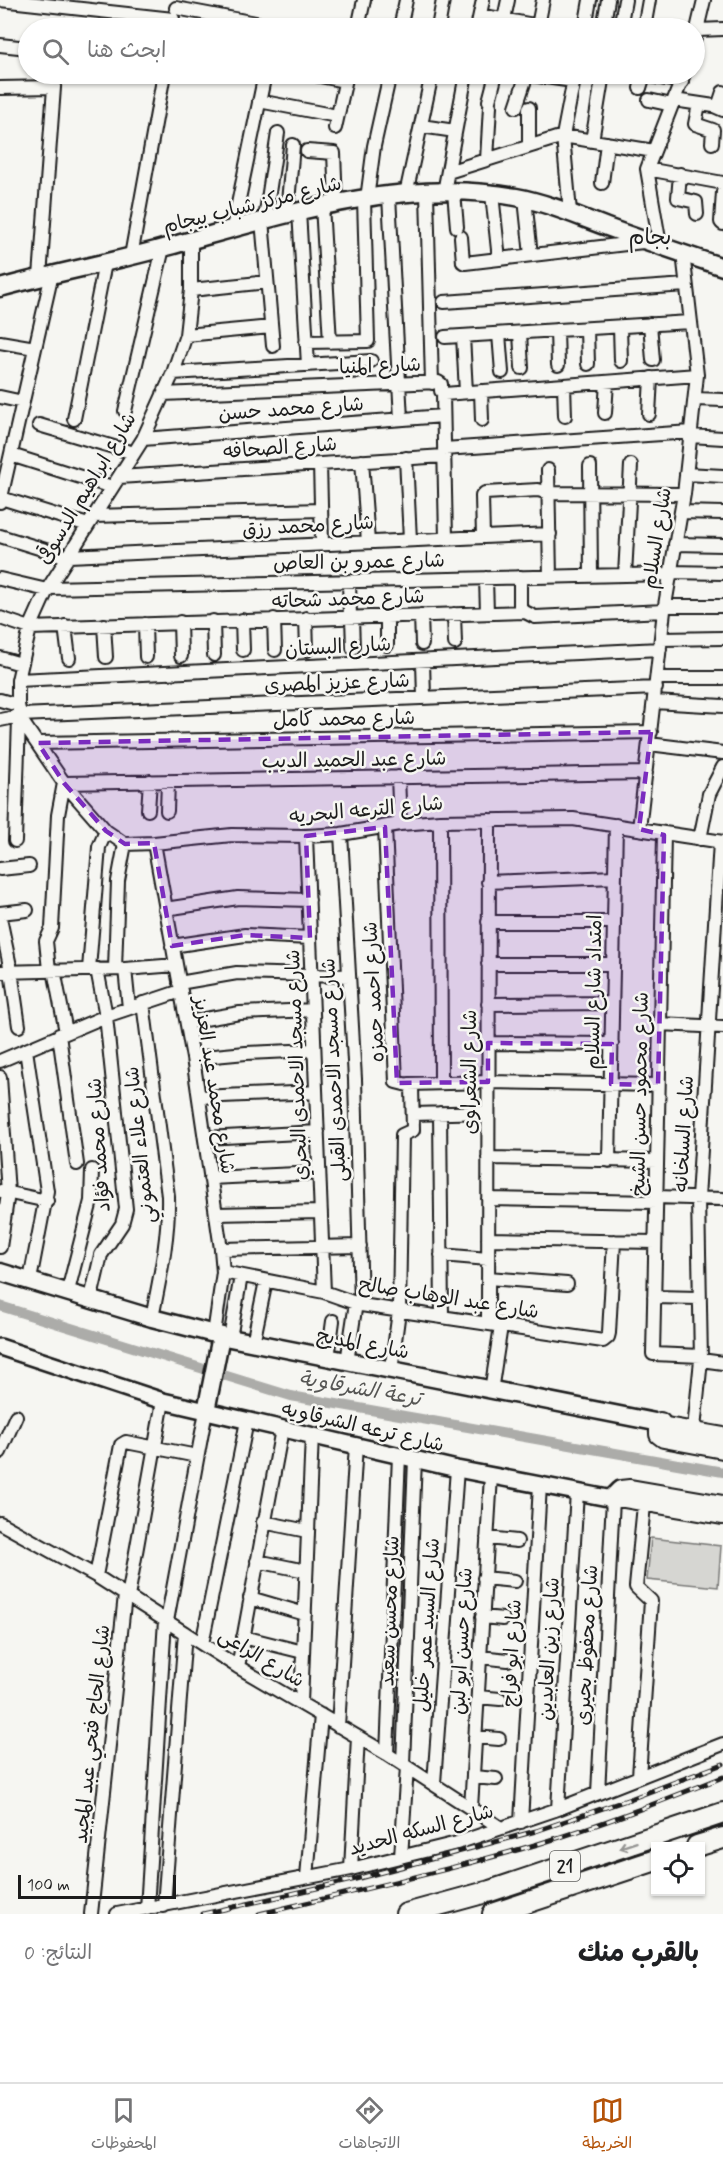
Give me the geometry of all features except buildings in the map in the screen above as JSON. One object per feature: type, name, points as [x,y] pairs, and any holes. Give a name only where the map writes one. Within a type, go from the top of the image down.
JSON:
[{"type":"highway","points":[[660,1423],[660,1434],[664,1437],[723,1448]]},
{"type":"highway","points":[[613,1499],[621,1491],[630,1490],[723,1506]]},
{"type":"highway","name":"21","points":[[406,1914],[490,1891],[723,1813]]},
{"type":"highway","points":[[705,1844],[723,1838]]},
{"type":"highway","name":"21","points":[[493,1914],[651,1862]]},
{"type":"main road","name":"شارع مركز شباب بيجام","points":[[0,288],[329,204],[442,192],[492,194],[525,199],[570,212],[723,267]]},
{"type":"main road","name":"شارع المديح","points":[[0,1272],[152,1318],[222,1336],[660,1423]]},
{"type":"main road","points":[[207,1406],[222,1336]]},
{"type":"street","points":[[0,0],[205,18]]},
{"type":"street","points":[[360,18],[364,0]]},
{"type":"street","points":[[402,18],[406,0]]},
{"type":"street","points":[[440,18],[443,0]]},
{"type":"street","points":[[479,18],[483,0]]},
{"type":"street","points":[[504,18],[508,0]]},
{"type":"street","points":[[543,0],[544,18]]},
{"type":"street","points":[[587,18],[590,0]]},
{"type":"street","points":[[605,18],[608,0]]},
{"type":"street","points":[[622,18],[625,0]]},
{"type":"street","points":[[646,18],[649,0]]},
{"type":"street","points":[[698,18],[701,0]]},
{"type":"street","points":[[480,15],[498,18]]},
{"type":"street","points":[[705,34],[723,29]]},
{"type":"street","points":[[0,45],[18,47]]},
{"type":"street","points":[[54,84],[46,275],[36,348],[7,458],[0,501],[90,520],[321,510]]},
{"type":"street","points":[[131,256],[162,84]]},
{"type":"street","points":[[232,228],[263,84]]},
{"type":"street","points":[[259,101],[336,122],[344,84]]},
{"type":"street","points":[[306,342],[366,342],[368,340],[366,199],[374,146],[388,84]]},
{"type":"street","points":[[401,419],[397,195],[421,126],[430,84]]},
{"type":"street","points":[[432,382],[442,192],[448,172],[464,84]]},
{"type":"street","points":[[487,160],[490,104],[494,84]]},
{"type":"street","points":[[525,84],[523,108],[529,146]]},
{"type":"street","points":[[570,212],[563,136],[573,84]]},
{"type":"street","points":[[592,141],[601,84]]},
{"type":"street","points":[[640,88],[641,84]]},
{"type":"street","points":[[442,192],[459,232],[464,263],[654,243],[647,169],[680,84]]},
{"type":"street","points":[[0,87],[54,87]]},
{"type":"street","points":[[649,100],[720,108],[723,92]]},
{"type":"street","points":[[699,104],[695,125],[714,131],[712,143]]},
{"type":"street","points":[[421,126],[455,131]]},
{"type":"street","points":[[273,346],[264,220],[278,133]]},
{"type":"street","points":[[448,172],[563,136],[654,151]]},
{"type":"street","points":[[602,183],[607,143]]},
{"type":"street","points":[[292,145],[293,212],[308,365]]},
{"type":"street","points":[[307,151],[334,153],[329,204],[330,342]]},
{"type":"street","points":[[647,169],[723,183]]},
{"type":"street","points":[[680,174],[678,198],[696,202],[697,214]]},
{"type":"street","points":[[723,192],[721,222],[723,224]]},
{"type":"street","points":[[492,194],[499,259]]},
{"type":"street","points":[[525,199],[531,255]]},
{"type":"street","name":"شارع ابراهيم الدسوقى","points":[[15,841],[20,715],[18,680],[30,628],[48,589],[143,439],[173,373],[186,335],[191,290],[191,240]]},
{"type":"street","points":[[125,411],[163,248]]},
{"type":"street","name":"شارع السلام","points":[[639,829],[665,608],[684,494],[697,375],[682,253]]},
{"type":"street","points":[[74,419],[105,263]]},
{"type":"street","points":[[191,290],[267,282]]},
{"type":"street","points":[[444,302],[686,285]]},
{"type":"street","points":[[445,337],[690,322]]},
{"type":"street","points":[[650,324],[653,360]]},
{"type":"street","points":[[186,335],[271,327]]},
{"type":"street","points":[[620,327],[621,362]]},
{"type":"street","points":[[587,329],[588,364]]},
{"type":"street","points":[[556,330],[558,365]]},
{"type":"street","points":[[520,333],[522,368]]},
{"type":"street","points":[[499,334],[502,372]]},
{"type":"street","points":[[462,336],[466,392]]},
{"type":"street","points":[[0,342],[36,348]]},
{"type":"street","points":[[173,373],[371,361]]},
{"type":"street","name":"شارع المنيا","points":[[163,394],[432,382],[440,383],[443,394],[697,375]]},
{"type":"street","points":[[650,414],[651,378]]},
{"type":"street","points":[[605,413],[607,382]]},
{"type":"street","points":[[564,385],[565,416]]},
{"type":"street","points":[[481,391],[482,420]]},
{"type":"street","points":[[443,394],[446,539]]},
{"type":"street","points":[[0,397],[23,402]]},
{"type":"street","points":[[695,399],[723,400]]},
{"type":"street","name":"شارع محمد حسن","points":[[143,439],[443,416]]},
{"type":"street","points":[[39,425],[134,453]]},
{"type":"street","name":"شارع الصحافه","points":[[116,482],[406,458],[444,452],[691,434],[723,438]]},
{"type":"street","points":[[7,458],[116,482]]},
{"type":"street","points":[[406,458],[410,540]]},
{"type":"street","points":[[362,461],[368,542]]},
{"type":"street","points":[[320,464],[322,544]]},
{"type":"street","points":[[625,575],[631,465]]},
{"type":"street","points":[[590,466],[591,576]]},
{"type":"street","points":[[548,470],[550,577]]},
{"type":"street","points":[[686,474],[723,476]]},
{"type":"street","points":[[483,537],[482,496],[486,493],[541,490],[549,493],[684,494]]},
{"type":"street","points":[[681,512],[723,513]]},
{"type":"street","name":"شارع محمد رزق","points":[[0,536],[68,557],[550,534]]},
{"type":"street","points":[[675,544],[723,545]]},
{"type":"street","name":"شارع عمرو بن العاص","points":[[0,579],[48,589],[723,573]]},
{"type":"street","points":[[520,577],[520,612]]},
{"type":"street","points":[[486,578],[487,613]]},
{"type":"street","points":[[349,581],[352,648]]},
{"type":"street","name":"شارع محمد شحاته","points":[[30,628],[520,612],[527,612],[535,617],[723,606]]},
{"type":"street","points":[[454,614],[455,643]]},
{"type":"street","points":[[421,615],[422,644]]},
{"type":"street","points":[[387,616],[387,645]]},
{"type":"street","points":[[0,618],[30,628]]},
{"type":"street","points":[[306,618],[307,650]]},
{"type":"street","points":[[274,619],[275,650]]},
{"type":"street","points":[[242,620],[243,650]]},
{"type":"street","points":[[213,621],[214,655]]},
{"type":"street","points":[[180,622],[182,656]]},
{"type":"street","points":[[145,624],[146,657]]},
{"type":"street","points":[[104,625],[106,657]]},
{"type":"street","points":[[65,626],[69,657]]},
{"type":"street","name":"شارع البستان","points":[[18,680],[423,661],[723,638]]},
{"type":"street","points":[[0,658],[21,664]]},
{"type":"street","points":[[423,661],[424,698]]},
{"type":"street","name":"شارع عزيز المصرى","points":[[0,720],[20,715],[424,698],[723,678]]},
{"type":"street","points":[[0,700],[20,715],[64,783],[106,831],[125,844],[118,881],[120,969],[129,1008]]},
{"type":"street","points":[[654,702],[723,706]]},
{"type":"street","name":"شارع محمد كامل","points":[[38,743],[650,738],[723,753]]},
{"type":"street","name":"شارع عبد الحميد الديب","points":[[64,783],[646,773]]},
{"type":"street","points":[[700,839],[709,794],[721,774]]},
{"type":"street","points":[[398,777],[400,825]]},
{"type":"street","points":[[148,810],[150,781]]},
{"type":"street","points":[[167,811],[168,781]]},
{"type":"street","points":[[64,783],[58,814],[52,928],[46,941],[63,1033],[77,1164]]},
{"type":"street","name":"شارع الترعه البحريه","points":[[125,844],[231,835],[341,834],[440,821],[573,819],[664,835],[721,842]]},
{"type":"street","name":"شارع الشعراوى","points":[[488,1324],[489,820]]},
{"type":"street","points":[[440,821],[441,1083]]},
{"type":"street","name":"امتداد شارع السلام","points":[[609,1161],[616,825]]},
{"type":"street","name":"شارع احمد حمزه","points":[[385,827],[396,1082],[412,1086],[413,1114]]},
{"type":"street","name":"شارع محمد فؤاد","points":[[91,1298],[101,1255],[122,1224],[126,1209],[106,1016],[93,969],[99,847],[106,831]]},
{"type":"street","name":"شارع مسجد الاحمدى القبلى","points":[[341,834],[360,1246],[359,1304],[347,1362]]},
{"type":"street","name":"شارع محمود حسن الشيخ","points":[[664,835],[652,1354],[701,1358]]},
{"type":"street","name":"شارع مسجد الاحمدى البحري","points":[[306,836],[324,1292]]},
{"type":"street","name":"شارع السلخانه","points":[[694,1429],[701,1358],[698,1198],[721,842]]},
{"type":"street","name":"شارع محمد عبد العزيز","points":[[154,843],[193,1058],[221,1249],[222,1336]]},
{"type":"street","points":[[0,869],[29,866]]},
{"type":"street","points":[[488,882],[615,877]]},
{"type":"street","points":[[165,909],[238,898],[309,900]]},
{"type":"street","points":[[0,913],[27,910]]},
{"type":"street","points":[[0,918],[6,972],[19,1026]]},
{"type":"street","points":[[488,922],[614,922]]},
{"type":"street","points":[[172,946],[245,936],[310,938]]},
{"type":"street","points":[[488,964],[613,963]]},
{"type":"street","points":[[6,972],[176,965]]},
{"type":"street","points":[[0,1061],[63,1033],[180,987],[237,973],[349,976]]},
{"type":"street","name":"شارع علاء العتموني","points":[[143,1003],[168,1196],[165,1248],[152,1318]]},
{"type":"street","points":[[488,1004],[612,1003]]},
{"type":"street","points":[[186,1022],[240,1012],[313,1010]]},
{"type":"street","points":[[660,1024],[723,1027]]},
{"type":"street","points":[[488,1043],[612,1044]]},
{"type":"street","points":[[26,1050],[47,1191],[30,1280]]},
{"type":"street","points":[[193,1058],[314,1050]]},
{"type":"street","points":[[0,1077],[4,1192],[0,1247]]},
{"type":"street","points":[[409,1084],[488,1082],[658,1085]]},
{"type":"street","points":[[199,1096],[316,1092]]},
{"type":"street","points":[[392,1371],[399,1311],[402,1135],[412,1131],[413,1114],[488,1112]]},
{"type":"street","points":[[440,1113],[442,1317]]},
{"type":"street","points":[[205,1138],[318,1132]]},
{"type":"street","points":[[488,1158],[657,1161]]},
{"type":"street","points":[[68,1292],[92,1202],[92,1170]]},
{"type":"street","points":[[210,1178],[319,1173]]},
{"type":"street","points":[[4,1192],[46,1201]]},
{"type":"street","points":[[488,1199],[723,1199]]},
{"type":"street","points":[[216,1214],[321,1212]]},
{"type":"street","points":[[488,1239],[655,1242]]},
{"type":"street","name":"شارع عبد الوهاب صالح","points":[[223,1272],[324,1292],[359,1304],[599,1341],[606,1339],[609,1333],[615,1241]]},
{"type":"street","points":[[221,1249],[360,1246]]},
{"type":"street","points":[[441,1255],[488,1258]]},
{"type":"street","points":[[222,1336],[241,1276]]},
{"type":"street","points":[[488,1278],[567,1284]]},
{"type":"street","points":[[254,1343],[266,1281]]},
{"type":"street","points":[[654,1297],[699,1298]]},
{"type":"street","points":[[328,1358],[333,1321]]},
{"type":"street","points":[[491,1391],[501,1326]]},
{"type":"street","name":"شارع ترعه الشرقاويه","points":[[0,1347],[163,1401],[207,1406],[247,1421],[491,1476],[723,1518]]},
{"type":"street","points":[[701,1358],[723,1363]]},
{"type":"street","name":"شارع الحاج فتحي عبد المجيد","points":[[92,1914],[127,1596],[163,1401]]},
{"type":"street","points":[[147,1909],[166,1620],[207,1406]]},
{"type":"street","points":[[0,1452],[16,1416]]},
{"type":"street","points":[[202,1644],[247,1421]]},
{"type":"street","name":"شارع المديح","points":[[660,1423],[723,1434]]},
{"type":"street","points":[[238,1667],[282,1429]]},
{"type":"street","points":[[302,1703],[312,1436]]},
{"type":"street","points":[[96,1576],[119,1448],[126,1443],[197,1456]]},
{"type":"street","points":[[338,1725],[356,1445]]},
{"type":"street","points":[[387,1754],[399,1455]]},
{"type":"street","name":"شارع محسن سعيد","points":[[401,1857],[415,1459]]},
{"type":"street","name":"شارع السيد عمر خليل","points":[[434,1784],[457,1469]]},
{"type":"street","name":"شارع حسن ابو لبن","points":[[471,1808],[491,1476]]},
{"type":"street","name":"شارع ابو فراج","points":[[521,1822],[540,1485]]},
{"type":"street","name":"شارع زين العابدين","points":[[558,1809],[577,1492]]},
{"type":"street","name":"شارع محفوظ بحيرى","points":[[598,1793],[613,1499]]},
{"type":"street","points":[[639,1776],[651,1601],[636,1587],[644,1505]]},
{"type":"street","points":[[264,1522],[307,1531]]},
{"type":"street","name":"شارع الراعى","points":[[0,1523],[96,1576],[238,1667],[405,1765],[501,1828]]},
{"type":"street","points":[[487,1538],[517,1542]]},
{"type":"street","points":[[257,1561],[306,1571]]},
{"type":"street","points":[[484,1578],[515,1581]]},
{"type":"street","points":[[250,1598],[304,1614]]},
{"type":"street","points":[[482,1617],[503,1619]]},
{"type":"street","points":[[164,1906],[185,1633]]},
{"type":"street","points":[[243,1637],[303,1652]]},
{"type":"street","points":[[480,1657],[508,1660]]},
{"type":"street","points":[[478,1697],[500,1699]]},
{"type":"street","points":[[307,1877],[321,1715]]},
{"type":"street","points":[[351,1869],[358,1737]]},
{"type":"street","points":[[475,1737],[499,1739]]},
{"type":"street","name":"شارع السكه الحديد","points":[[117,1914],[351,1869],[457,1843],[558,1809],[723,1744]]},
{"type":"street","points":[[473,1777],[496,1779]]},
{"type":"highlighted area","points":[[651,732],[639,829],[664,835],[658,1085],[611,1084],[612,1044],[488,1043],[488,1082],[397,1083],[385,827],[306,836],[310,938],[245,935],[172,946],[154,843],[125,844],[106,831],[64,783],[38,743]]},
{"type":"shaded area","points":[[651,1538],[721,1546],[718,1587],[647,1580]]},
{"type":"waterway","name":"ترعة الشرقاوية","points":[[0,1306],[291,1396],[723,1472]]},
{"type":"railway","points":[[203,1914],[352,1880],[536,1831],[723,1764]]},
{"type":"railway","points":[[259,1914],[434,1872],[538,1844],[608,1821],[723,1777]]},
{"type":"district","name":"بجام","points":[[650,236]]}]
